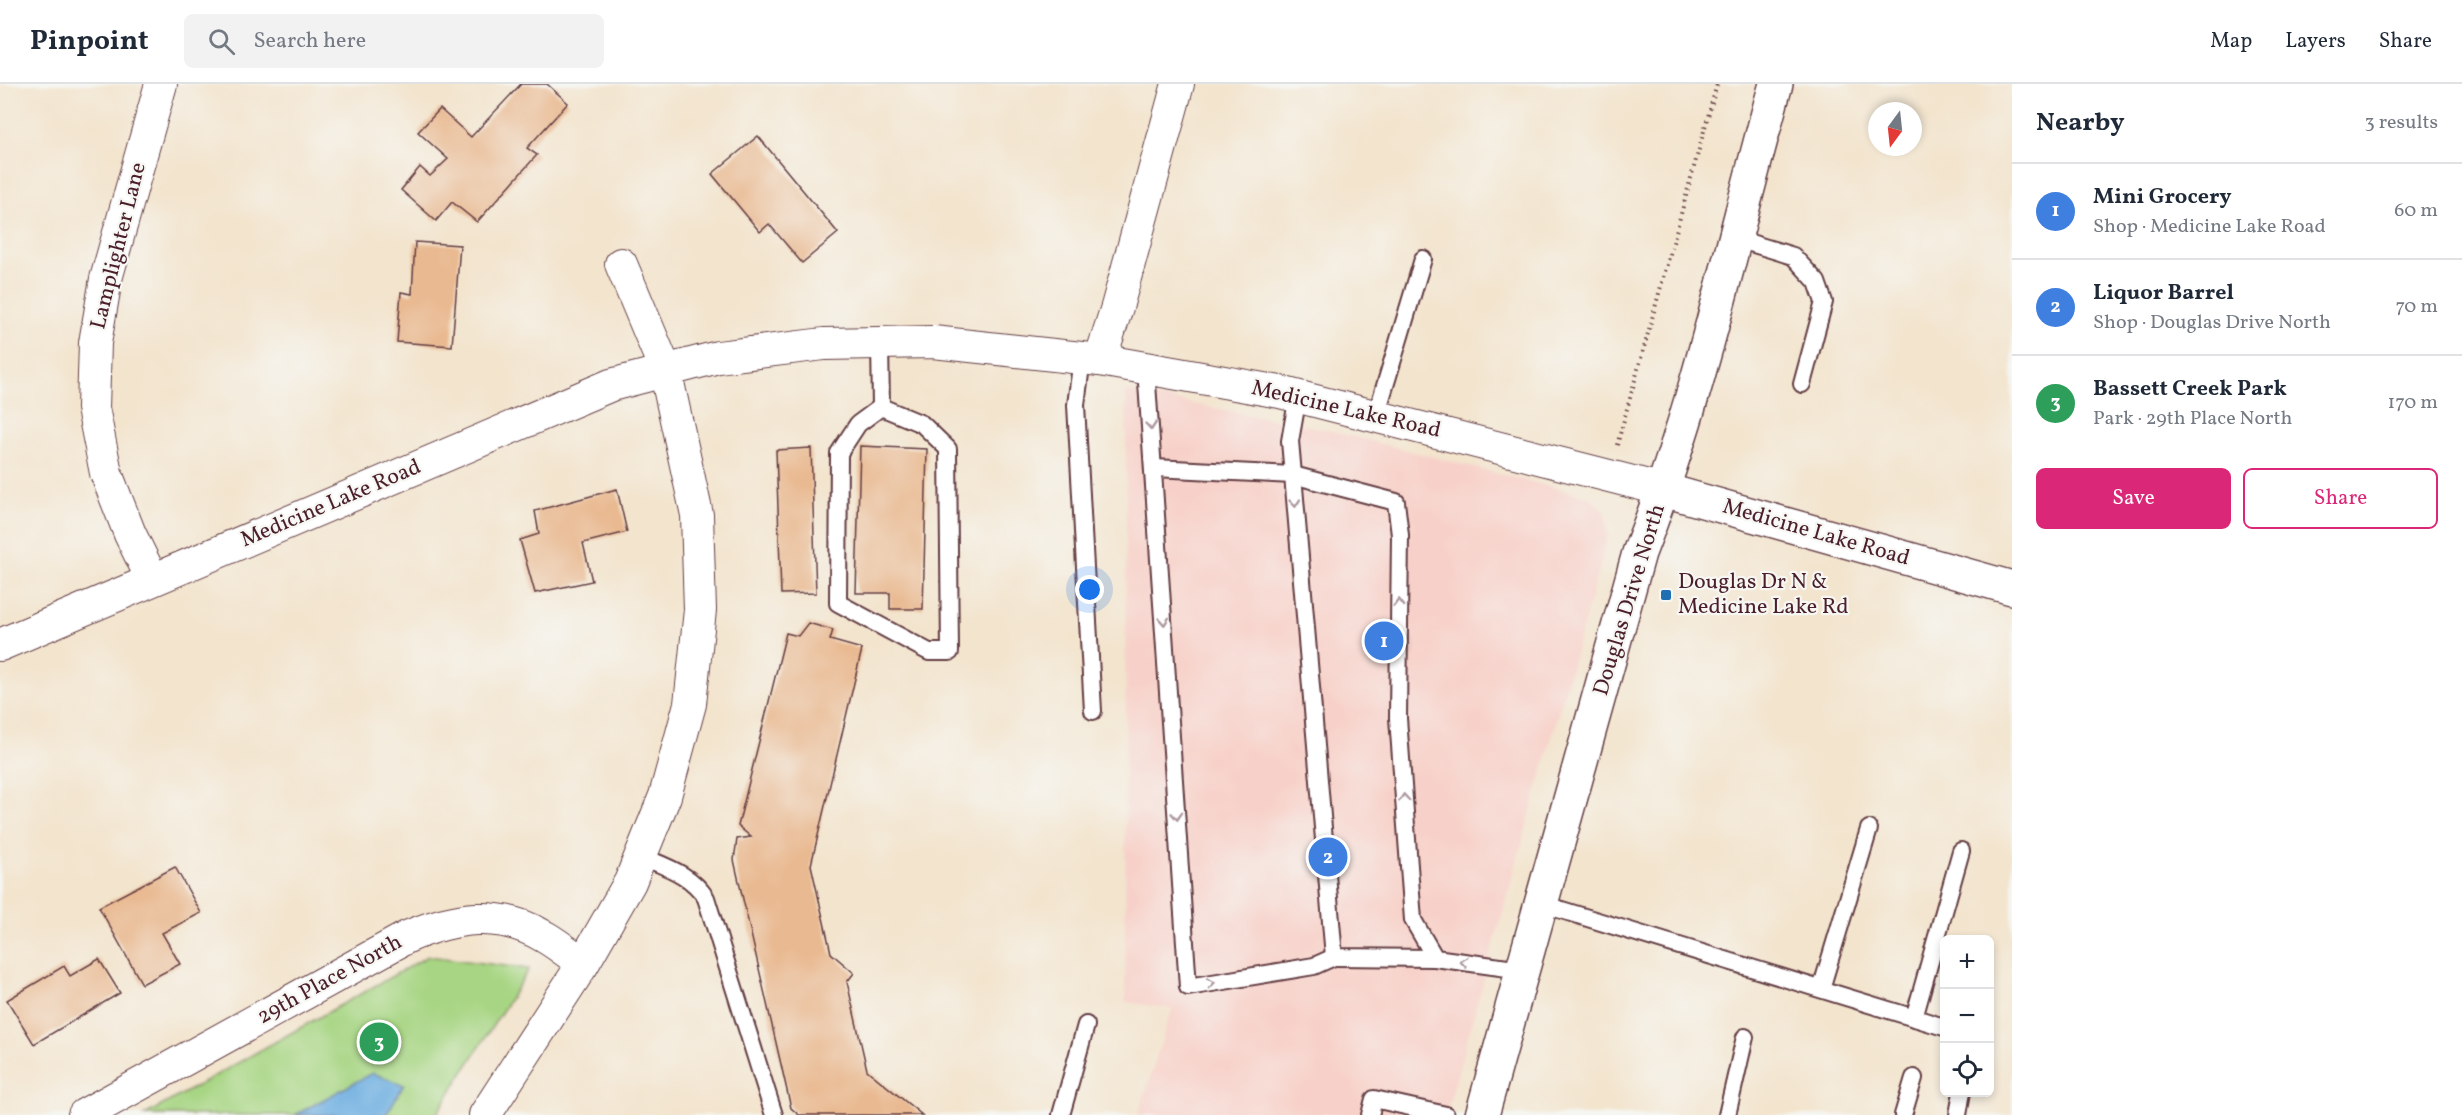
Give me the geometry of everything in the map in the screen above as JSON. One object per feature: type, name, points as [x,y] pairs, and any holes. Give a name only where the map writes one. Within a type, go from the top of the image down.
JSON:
[{"type":"street","name":"Lamplighter Lane","points":[[152,579],[130,534],[106,473],[93,408],[95,343],[106,279],[161,84]]},
{"type":"street","points":[[1091,359],[1117,306],[1178,84]]},
{"type":"street","name":"Douglas Drive North","points":[[1482,1115],[1639,554],[1664,490],[1683,432],[1776,84]]},
{"type":"street","points":[[489,1114],[583,964],[630,882],[665,796],[690,704],[700,610],[697,516],[665,369],[621,264]]},
{"type":"street","name":"Medicine Lake Road","points":[[0,645],[611,385],[665,369],[718,357],[812,346],[880,343],[933,342],[1091,359],[1298,396],[1664,490],[2012,588]]},
{"type":"street","name":"29th Place North","points":[[84,1115],[407,937],[439,923],[475,917],[511,922],[544,936],[583,964]]},
{"type":"lane","points":[[1734,238],[1793,255],[1817,282],[1824,302],[1802,384]]},
{"type":"lane","points":[[1376,416],[1423,259]]},
{"type":"lane","points":[[880,343],[881,407]]},
{"type":"lane","points":[[1091,359],[1076,405],[1093,711]]},
{"type":"lane","points":[[1146,368],[1188,987],[1314,966],[1334,957],[1435,958],[1522,970]]},
{"type":"lane","points":[[1298,396],[1290,441],[1334,957]]},
{"type":"lane","points":[[881,407],[922,424],[948,449],[950,652],[929,652],[838,603],[838,453],[858,424],[881,407]]},
{"type":"lane","points":[[1154,468],[1293,475],[1396,502],[1400,535],[1398,718],[1413,920],[1435,958]]},
{"type":"lane","points":[[1821,989],[1869,829]]},
{"type":"lane","points":[[1914,1018],[1961,851]]},
{"type":"lane","points":[[641,856],[689,877],[699,886],[706,898],[774,1115]]},
{"type":"lane","points":[[1542,904],[1940,1026]]},
{"type":"lane","points":[[1061,1115],[1086,1024]]},
{"type":"lane","points":[[1727,1115],[1745,1036]]},
{"type":"lane","points":[[1903,1115],[1914,1078]]},
{"type":"lane","points":[[1958,1115],[1961,1097]]},
{"type":"lane","points":[[1370,1115],[1374,1099],[1446,1115]]},
{"type":"path","points":[[1617,445],[1717,84]]},
{"type":"shaded area","points":[[1126,391],[1328,430],[1590,497],[1605,511],[1608,536],[1446,1115],[1138,1115],[1172,1009],[1125,1002]]},
{"type":"green space","points":[[428,956],[529,969],[436,1115],[145,1115]]},
{"type":"water","points":[[372,1073],[404,1085],[386,1115],[295,1115]]},
{"type":"building","points":[[521,84],[547,84],[568,103],[527,148],[537,155],[477,222],[452,202],[436,221],[401,190],[420,167],[430,176],[448,159],[418,132],[440,109],[471,137]]},
{"type":"building","points":[[758,136],[838,233],[802,263],[769,224],[760,232],[712,174]]},
{"type":"building","points":[[415,242],[460,245],[452,346],[397,342],[401,292],[412,294]]},
{"type":"building","points":[[860,446],[927,449],[923,609],[890,609],[890,593],[856,593]]},
{"type":"building","points":[[811,448],[816,593],[781,594],[776,450]]},
{"type":"building","points":[[617,489],[627,532],[583,543],[592,581],[535,593],[520,540],[539,534],[535,511]]},
{"type":"building","points":[[808,623],[833,630],[830,640],[862,649],[811,865],[831,953],[854,973],[847,982],[867,1070],[922,1115],[799,1115],[791,1108],[734,860],[737,839],[751,837],[738,826],[786,633],[798,636]]},
{"type":"building","points":[[175,867],[201,913],[162,933],[180,964],[142,984],[99,907]]},
{"type":"building","points":[[99,959],[120,993],[34,1044],[7,1000],[64,966],[70,976]]},
{"type":"place","name":"Douglas Dr N & Medicine Lake Rd","points":[[1666,595]]},
{"type":"place","name":"Mini Grocery","points":[[1384,641]]},
{"type":"place","name":"Liquor Barrel","points":[[1328,857]]},
{"type":"place","name":"Bassett Creek Park","points":[[379,1042]]}]
